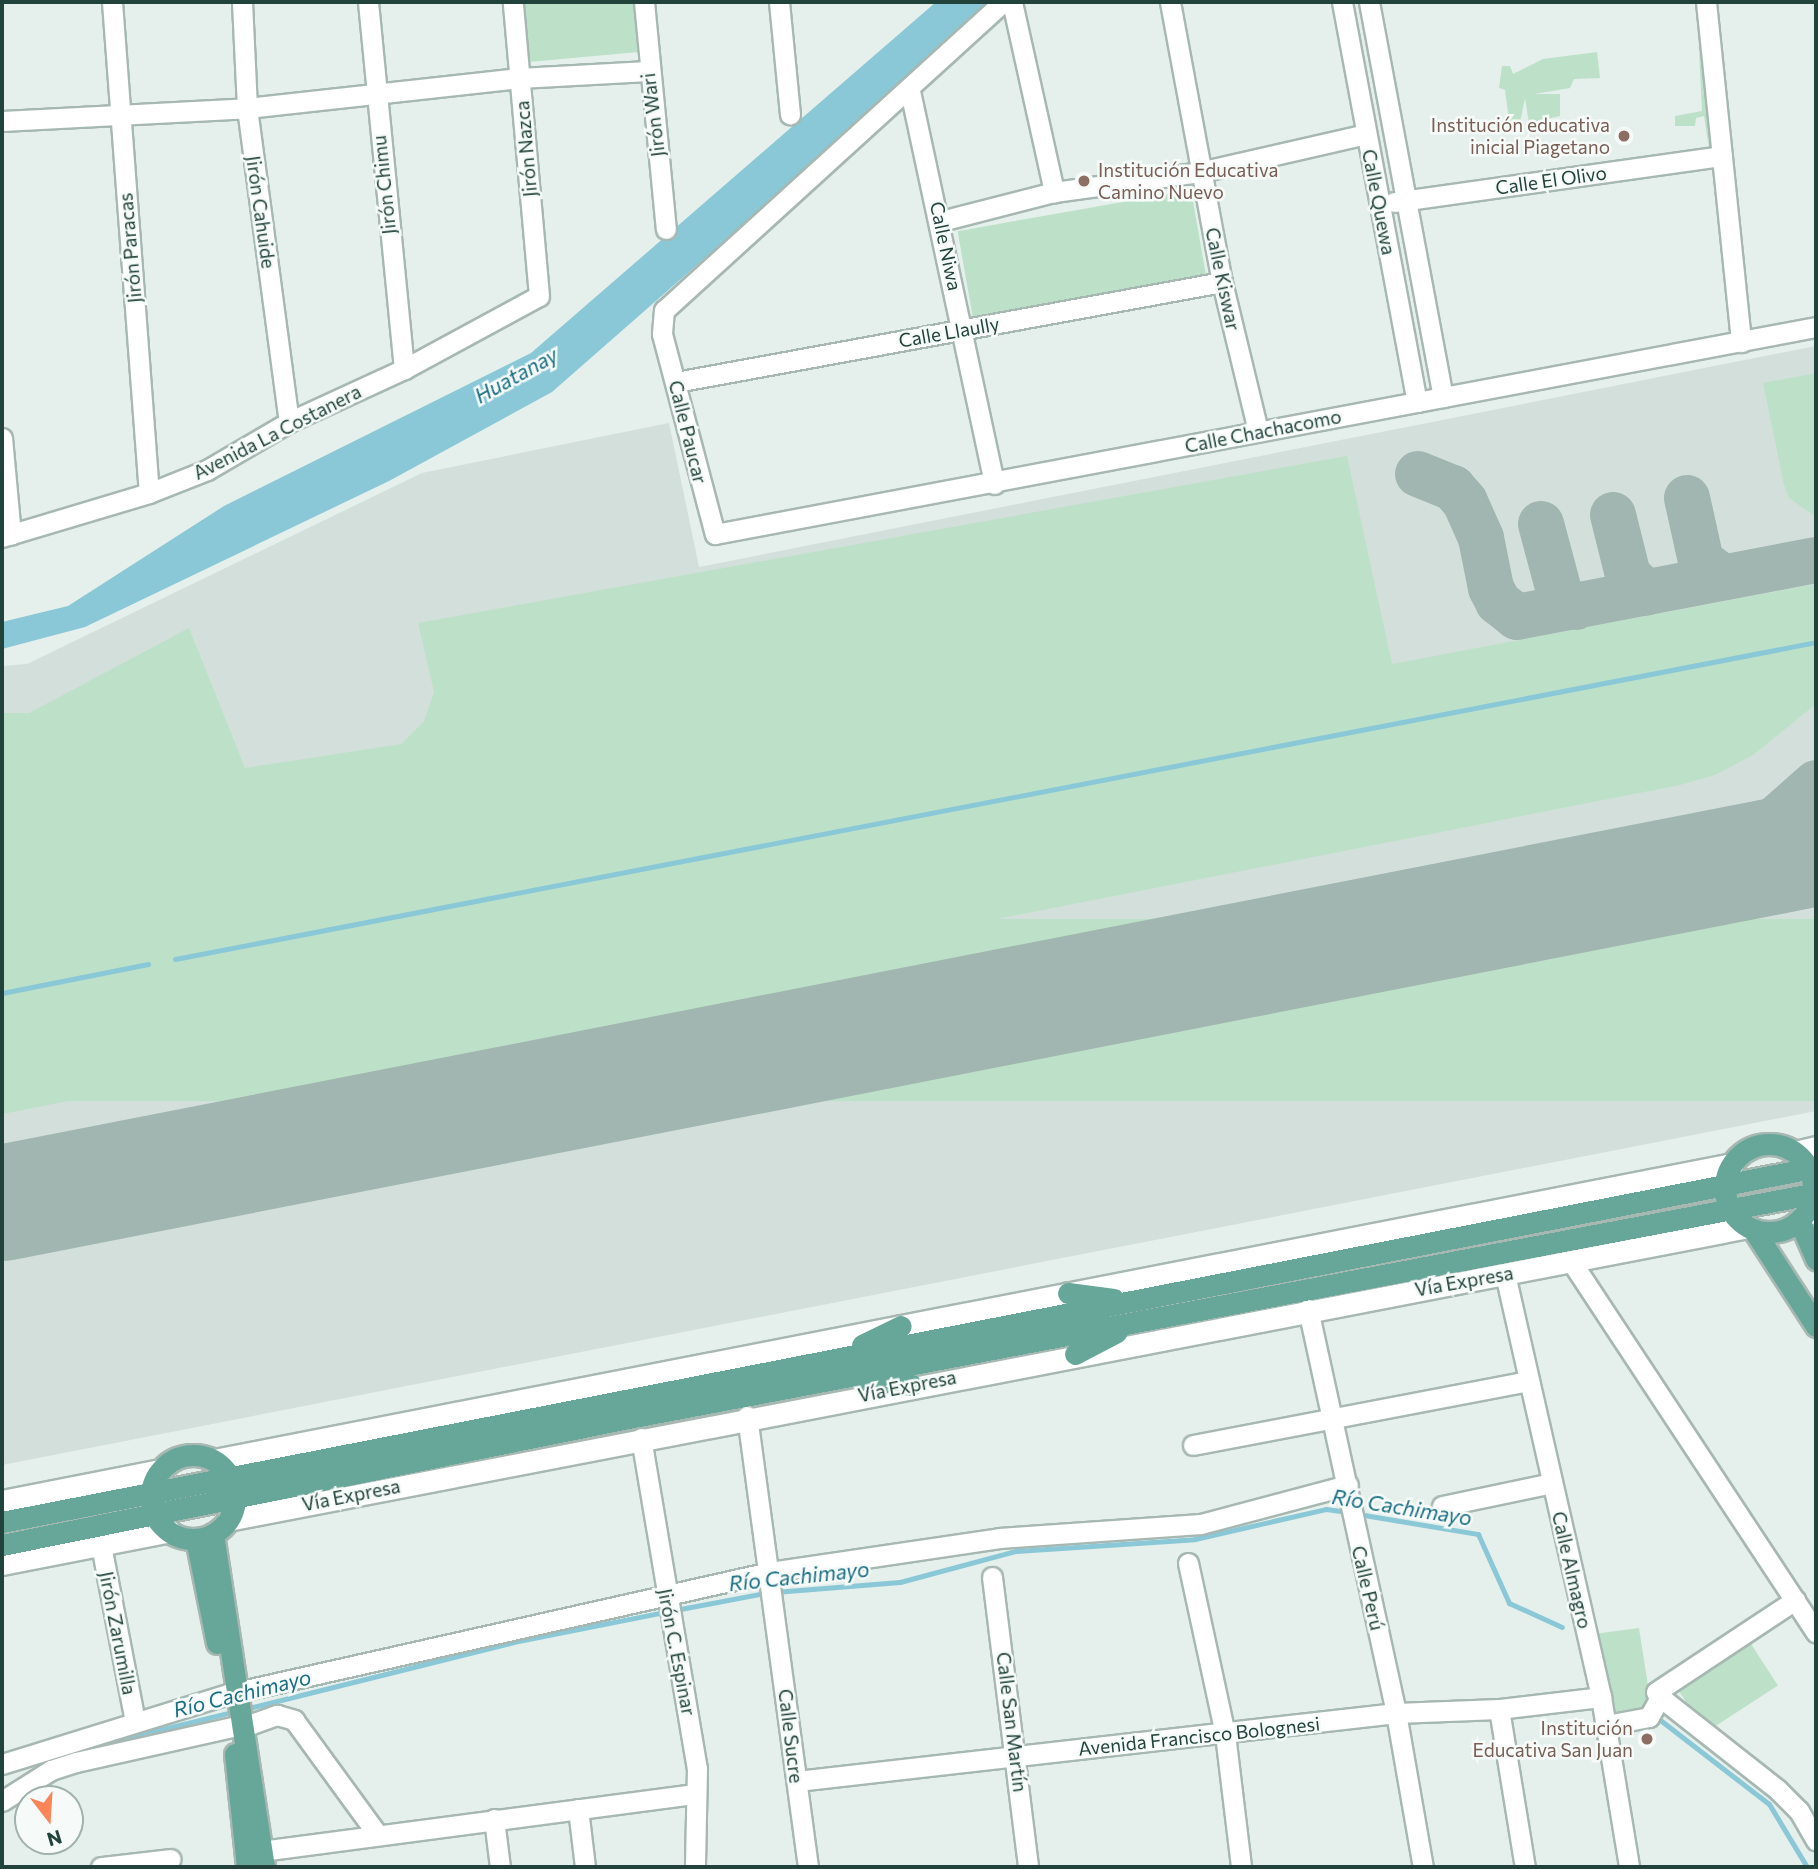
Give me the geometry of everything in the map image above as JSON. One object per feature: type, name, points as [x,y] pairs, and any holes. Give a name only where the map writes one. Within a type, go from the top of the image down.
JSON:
[{"type":"main road","points":[[2,1501],[160,1470],[185,1455],[214,1460],[1732,1164],[1754,1146],[1768,1143],[1795,1152],[1813,1168],[1810,1206],[1816,1259]]},
{"type":"main road","points":[[1795,1152],[1816,1147]]},
{"type":"main road","points":[[1732,1164],[1724,1185],[1730,1209],[1751,1228],[1816,1325]]},
{"type":"main road","name":"Vía Expresa","points":[[1135,1311],[1813,1168]]},
{"type":"main road","name":"Vía Expresa","points":[[2,1522],[1135,1311],[1730,1209],[1810,1206]]},
{"type":"main road","name":"Vía Expresa","points":[[2,1564],[747,1416],[1308,1310],[1751,1228],[1777,1231],[1810,1206]]},
{"type":"main road","points":[[1068,1293],[1135,1311]]},
{"type":"main road","points":[[1076,1354],[1135,1311]]},
{"type":"main road","points":[[837,1368],[901,1326]]},
{"type":"main road","points":[[837,1368],[912,1385]]},
{"type":"main road","name":"Vía Expresa","points":[[2,1545],[155,1516],[218,1523],[837,1368]]},
{"type":"main road","points":[[214,1460],[231,1478],[218,1523],[236,1710],[255,1860]]},
{"type":"main road","points":[[160,1470],[150,1493],[155,1516],[170,1531]]},
{"type":"street","name":"Jirón Paracas","points":[[111,2],[149,494]]},
{"type":"street","name":"Jirón Cahuide","points":[[242,2],[247,108],[289,422]]},
{"type":"street","name":"Jirón Chimu","points":[[368,2],[374,93],[404,369]]},
{"type":"street","name":"Jirón Nazca","points":[[513,2],[539,296]]},
{"type":"street","name":"Jirón Wari","points":[[643,2],[648,71],[667,229]]},
{"type":"street","points":[[779,2],[790,114]]},
{"type":"street","points":[[910,91],[1003,2]]},
{"type":"street","points":[[1012,2],[1054,192]]},
{"type":"street","name":"Calle Kiswar","points":[[1170,2],[1222,282],[1258,431]]},
{"type":"street","name":"Calle Quewa","points":[[1342,2],[1417,402]]},
{"type":"street","name":"Calle Quewa","points":[[1369,2],[1443,397]]},
{"type":"street","points":[[1706,2],[1741,341]]},
{"type":"street","points":[[2,121],[247,108],[519,78],[648,71]]},
{"type":"street","name":"Calle Niwa","points":[[910,91],[941,221],[994,484]]},
{"type":"street","name":"Calle Paucar","points":[[713,531],[662,334],[664,310],[681,292],[910,91]]},
{"type":"street","points":[[941,221],[1054,192],[1200,172],[1366,134]]},
{"type":"street","name":"Calle El Olivo","points":[[1381,204],[1722,156]]},
{"type":"street","name":"Calle Llaully","points":[[676,382],[1222,282]]},
{"type":"street","name":"Avenida La Costanera","points":[[6,536],[149,494],[207,470],[289,422],[404,369],[539,296]]},
{"type":"street","name":"Calle Chachacomo","points":[[713,531],[719,536],[1258,431],[1816,327]]},
{"type":"street","points":[[2,438],[6,536]]},
{"type":"street","points":[[1571,1261],[1816,1632]]},
{"type":"street","name":"Calle Almagro","points":[[1505,1274],[1601,1697],[1629,1867]]},
{"type":"street","name":"Calle Perú","points":[[1308,1310],[1396,1713],[1423,1867]]},
{"type":"street","points":[[1193,1445],[1529,1381]]},
{"type":"street","name":"Calle Sucre","points":[[747,1416],[808,1867]]},
{"type":"street","name":"Jirón C. Espinar","points":[[641,1438],[691,1727],[696,1768],[693,1794],[695,1867]]},
{"type":"street","points":[[1442,1506],[1552,1483]]},
{"type":"street","points":[[2,1801],[51,1770],[236,1710],[668,1606],[772,1588],[999,1538],[1201,1524],[1349,1493]]},
{"type":"street","name":"Jirón Zarumilla","points":[[100,1545],[135,1721]]},
{"type":"street","points":[[1188,1563],[1225,1734],[1241,1867]]},
{"type":"street","name":"Calle San Martín","points":[[992,1577],[1018,1756],[1028,1867]]},
{"type":"street","points":[[1655,1709],[1656,1692],[1795,1600]]},
{"type":"street","name":"Avenida Francisco Bolognesi","points":[[797,1781],[1396,1713],[1499,1709],[1601,1697]]},
{"type":"street","points":[[1499,1709],[1525,1867]]},
{"type":"street","points":[[1605,1725],[1655,1709]]},
{"type":"street","points":[[1655,1709],[1778,1790],[1799,1811],[1816,1841]]},
{"type":"street","points":[[2,1764],[135,1721],[236,1710],[277,1715],[294,1720],[378,1835]]},
{"type":"street","points":[[255,1860],[378,1835],[693,1794]]},
{"type":"street","points":[[578,1809],[585,1867]]},
{"type":"street","points":[[494,1819],[500,1867]]},
{"type":"street","points":[[101,1867],[171,1859]]},
{"type":"shaded area","points":[[1816,346],[1816,1111],[2,1465],[2,666],[27,664],[422,473],[669,423],[699,567]]},
{"type":"green space","points":[[524,2],[633,2],[638,52],[529,62]]},
{"type":"green space","points":[[1705,25],[1722,156],[1710,154],[1704,116],[1696,118],[1695,126],[1675,126],[1675,116],[1702,111],[1698,29]]},
{"type":"green space","points":[[1597,52],[1600,78],[1574,79],[1570,88],[1534,94],[1560,94],[1560,116],[1529,123],[1525,98],[1519,127],[1510,128],[1505,90],[1499,88],[1502,66],[1510,66],[1513,74],[1543,59]]},
{"type":"green space","points":[[1191,190],[1207,280],[973,321],[958,231]]},
{"type":"green space","points":[[1816,373],[1816,517],[1789,498],[1763,383]]},
{"type":"green space","points":[[1347,456],[1392,664],[1816,584],[1816,704],[1753,755],[1715,775],[1680,785],[2,1114],[2,713],[29,713],[189,628],[245,768],[401,744],[424,721],[434,692],[418,623]]},
{"type":"green space","points":[[2,919],[1816,919],[1816,1101],[2,1101]]},
{"type":"green space","points":[[1639,1628],[1651,1705],[1611,1716],[1593,1634]]},
{"type":"green space","points":[[1749,1641],[1778,1685],[1706,1732],[1677,1688]]},
{"type":"water","name":"Huatanay","points":[[936,2],[997,2],[552,392],[389,481],[85,627],[2,649],[2,622],[68,606],[224,506],[531,353]]},
{"type":"waterway","points":[[175,959],[1816,642]]},
{"type":"waterway","points":[[2,993],[148,964]]},
{"type":"waterway","name":"Río Cachimayo","points":[[775,1592],[900,1582],[1016,1551],[1195,1539],[1326,1509],[1348,1512]]},
{"type":"waterway","name":"Río Cachimayo","points":[[1358,1514],[1478,1534],[1509,1603],[1562,1627]]},
{"type":"waterway","name":"Río Cachimayo","points":[[675,1610],[765,1593]]},
{"type":"waterway","name":"Río Cachimayo","points":[[245,1709],[518,1641],[665,1612]]},
{"type":"waterway","name":"Río Cachimayo","points":[[82,1749],[236,1711]]},
{"type":"waterway","name":"Río Cachimayo","points":[[1655,1716],[1769,1804],[1807,1867]]},
{"type":"taxiway","points":[[1418,474],[1453,488],[1465,502],[1481,538],[1491,588],[1498,602],[1517,617],[1816,560]]},
{"type":"taxiway","points":[[1687,498],[1701,561],[1722,577]]},
{"type":"taxiway","points":[[1613,515],[1628,575],[1646,593]]},
{"type":"taxiway","points":[[1541,524],[1560,595],[1576,607]]},
{"type":"taxiway","points":[[1722,866],[1816,783]]},
{"type":"runway","points":[[2,1203],[1816,848]]},
{"type":"place","name":"Institución educativa inicial Piagetano","points":[[1624,136]]},
{"type":"place","name":"Institución Educativa Camino Nuevo","points":[[1084,181]]},
{"type":"place","name":"Institución Educativa San Juan","points":[[1647,1739]]}]
